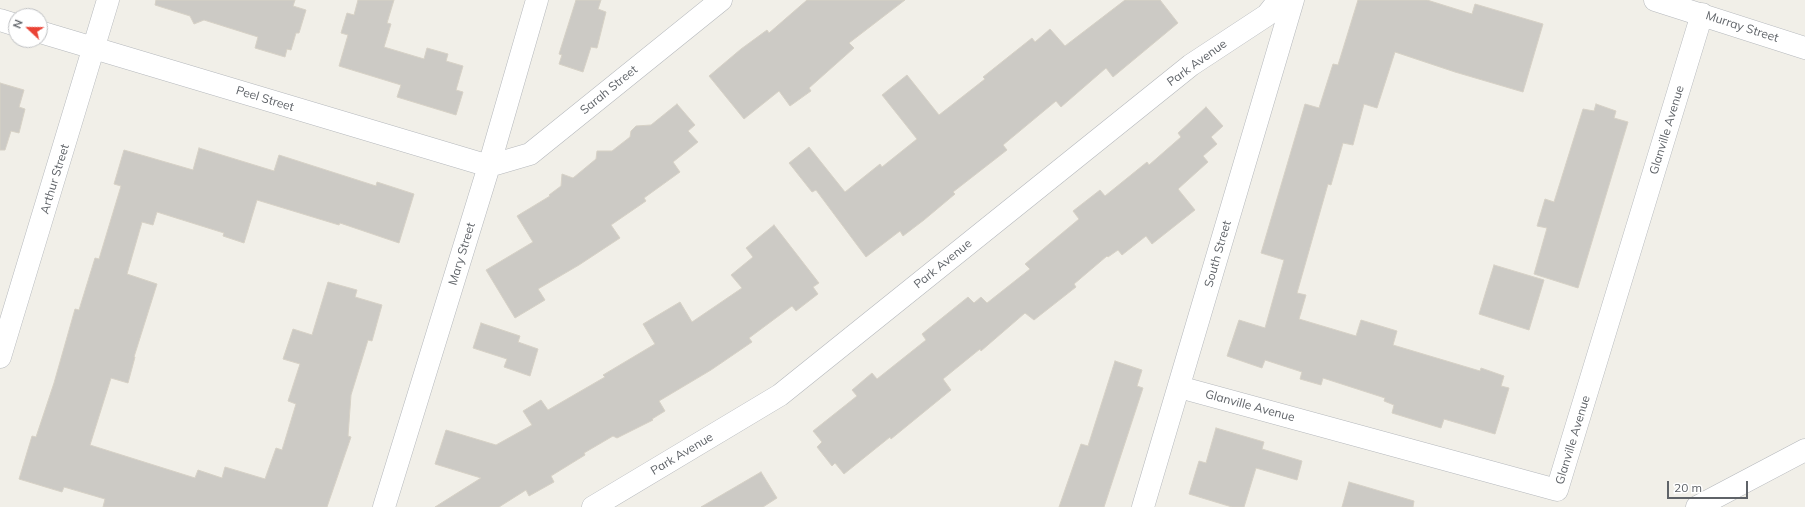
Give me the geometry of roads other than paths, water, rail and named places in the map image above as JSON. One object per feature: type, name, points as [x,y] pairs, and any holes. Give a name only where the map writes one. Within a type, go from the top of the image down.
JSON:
[{"type":"street","name":"Arthur Street","points":[[0,357],[108,0]]},
{"type":"street","name":"Mary Street","points":[[384,507],[489,166],[536,0]]},
{"type":"street","name":"Sarah Street","points":[[489,166],[530,154],[722,0]]},
{"type":"street","name":"Park Avenue","points":[[593,507],[780,395],[1191,65],[1267,15],[1279,0]]},
{"type":"street","name":"South Street","points":[[1143,507],[1293,0]]},
{"type":"street","name":"Murray Street","points":[[1655,0],[1805,48]]},
{"type":"street","name":"Glanville Avenue","points":[[1179,387],[1557,490],[1702,14]]},
{"type":"street","name":"Peel Street","points":[[48,34],[489,166]]},
{"type":"street","points":[[1697,507],[1805,450]]}]
